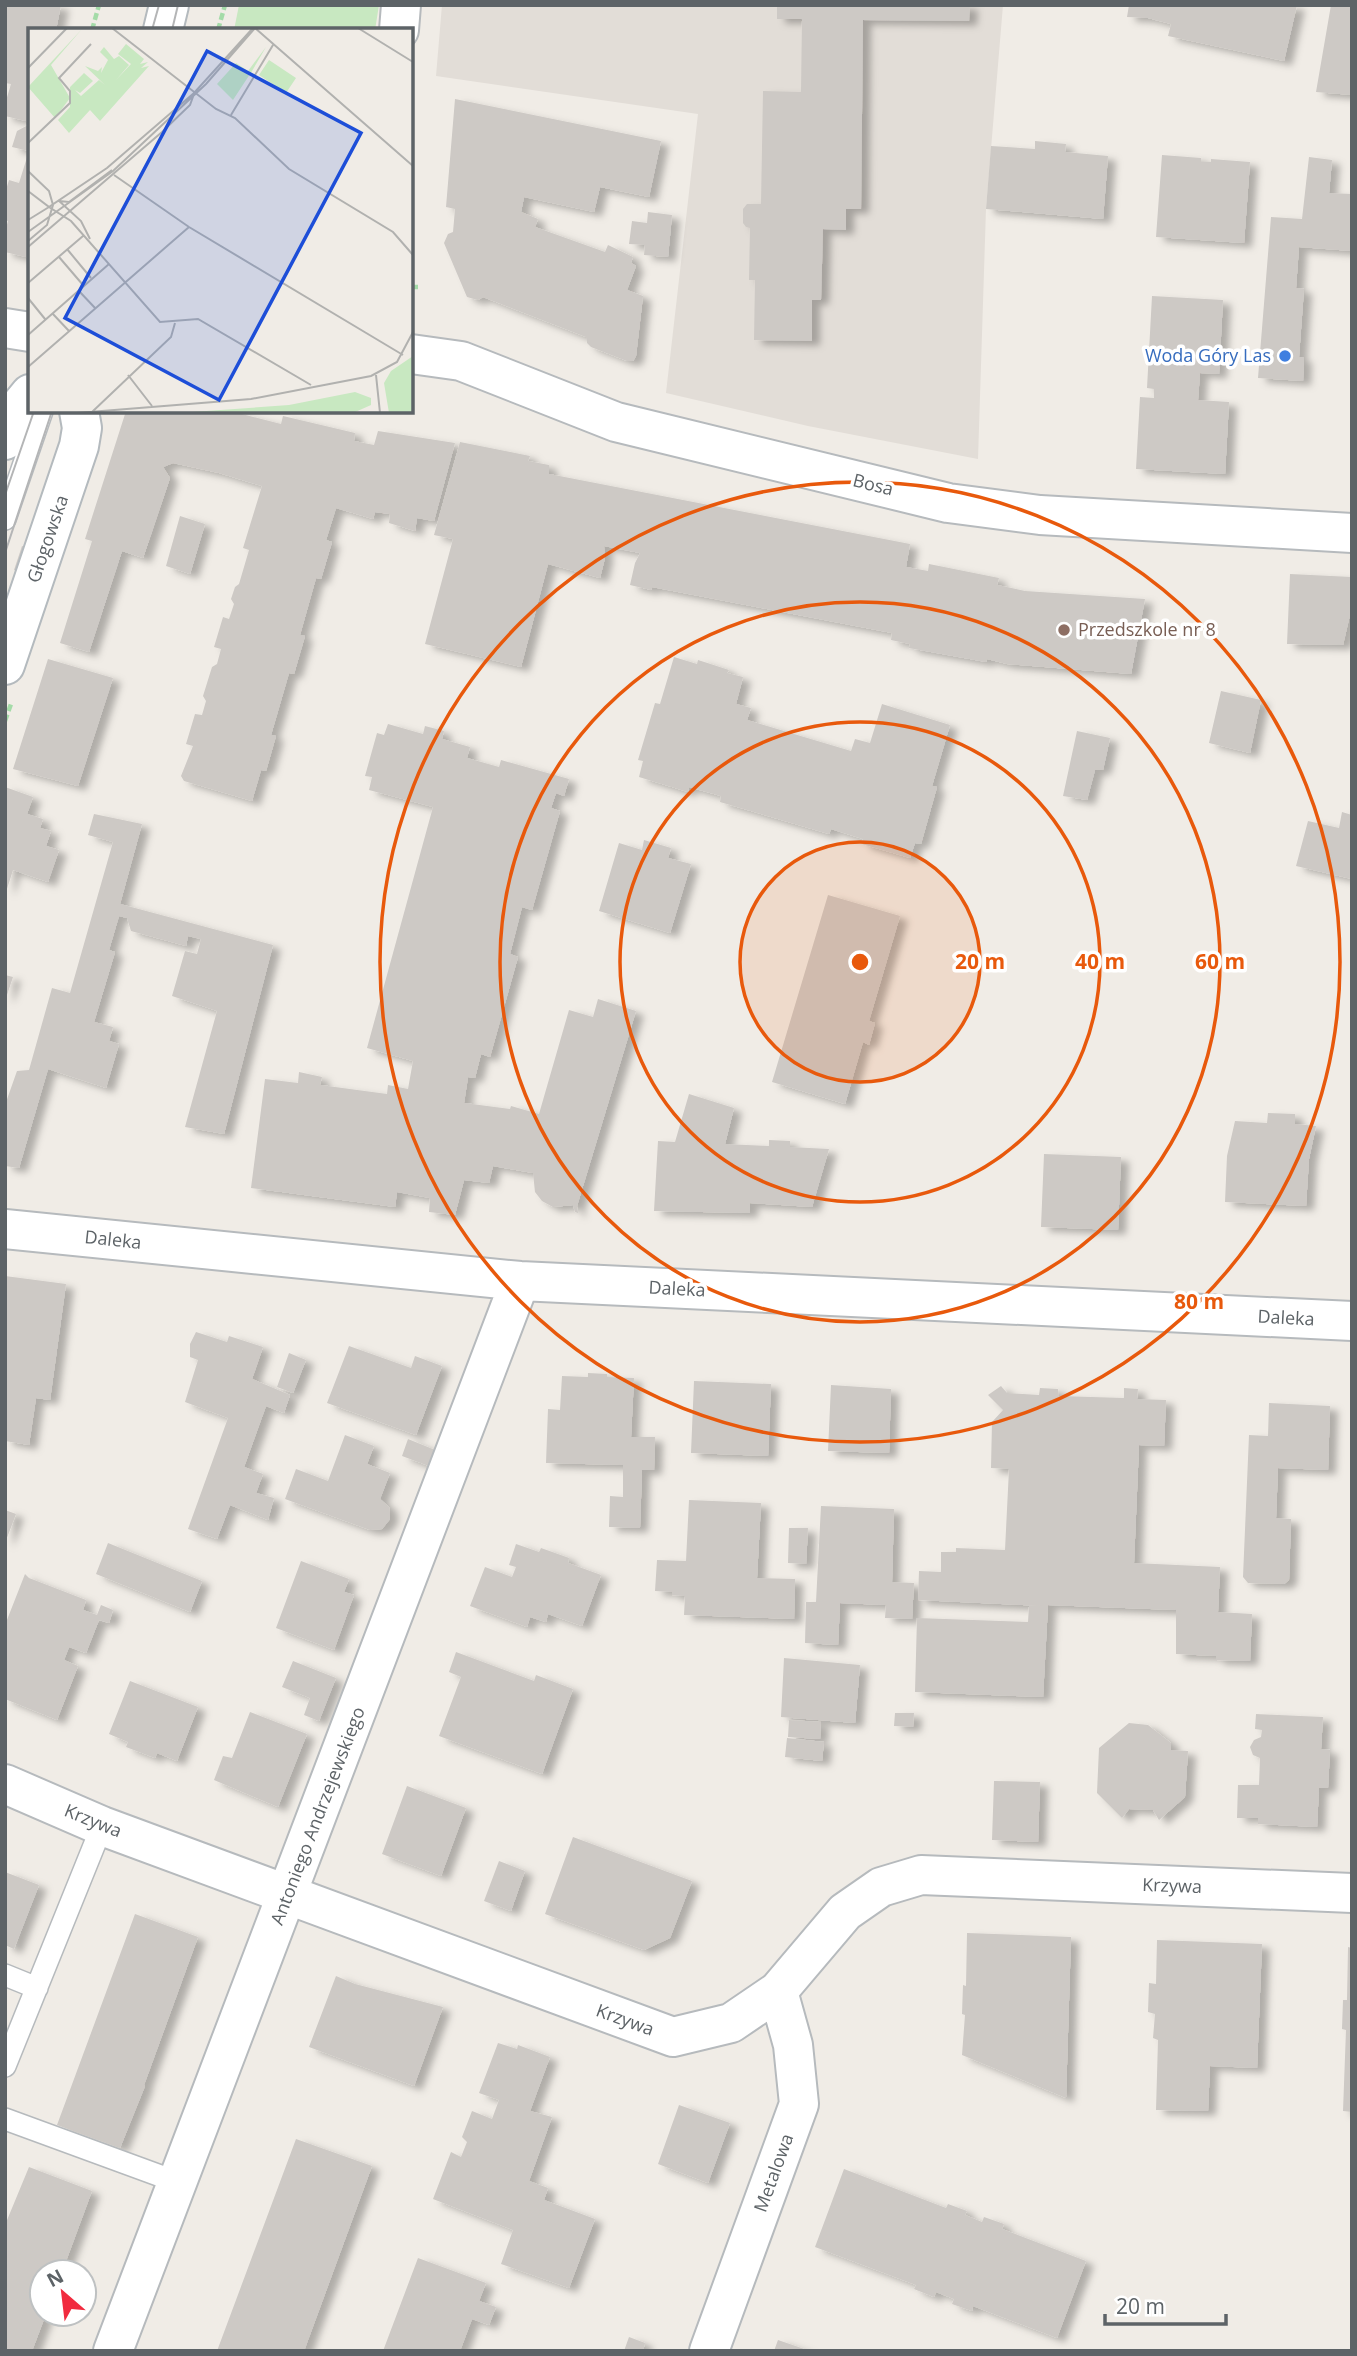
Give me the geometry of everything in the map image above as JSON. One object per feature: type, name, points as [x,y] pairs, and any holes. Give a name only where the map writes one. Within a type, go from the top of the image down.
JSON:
[{"type":"street","points":[[163,28],[169,5]]},
{"type":"street","points":[[398,28],[401,5]]},
{"type":"street","points":[[5,328],[28,332]]},
{"type":"street","name":"Bosa","points":[[413,355],[461,361],[616,422],[948,503],[1040,514],[1352,533]]},
{"type":"street","points":[[5,440],[10,425],[28,397]]},
{"type":"street","name":"Głogowska","points":[[5,665],[79,446],[82,428],[79,413]]},
{"type":"street","name":"Daleka","points":[[5,1229],[520,1281],[1352,1321]]},
{"type":"street","name":"Antoniego Andrzejewskiego","points":[[113,2351],[520,1281]]},
{"type":"street","name":"Krzywa","points":[[5,1784],[102,1826],[673,2037],[731,2023],[779,1991],[845,1912],[881,1887],[921,1875],[1352,1893]]},
{"type":"street","name":"Metalowa","points":[[709,2351],[799,2104],[793,2045],[779,1991]]},
{"type":"lane","points":[[5,519],[41,413]]},
{"type":"lane","points":[[5,2066],[102,1826]]},
{"type":"lane","points":[[5,1975],[37,1988]]},
{"type":"lane","points":[[5,2119],[177,2182]]},
{"type":"path","points":[[93,28],[99,5]]},
{"type":"path","points":[[219,28],[225,5]]},
{"type":"path","points":[[413,287],[419,287]]},
{"type":"shaded area","points":[[442,5],[1003,5],[986,209],[978,459],[808,426],[666,393],[698,114],[436,76]]},
{"type":"green space","points":[[239,5],[379,5],[375,28],[234,28]]},
{"type":"building","points":[[5,5],[61,5],[56,28],[28,28],[28,122],[5,116],[5,104],[11,84],[5,83]]},
{"type":"building","points":[[777,5],[970,5],[969,21],[863,20],[861,209],[846,209],[846,230],[823,229],[821,300],[812,300],[812,341],[754,340],[755,280],[749,280],[750,228],[743,223],[743,209],[747,204],[761,204],[763,91],[801,92],[802,19],[777,19]]},
{"type":"building","points":[[1129,5],[1297,5],[1284,61],[1168,36],[1171,24],[1148,18],[1127,17]]},
{"type":"building","points":[[1331,5],[1352,5],[1352,95],[1316,92]]},
{"type":"building","points":[[455,99],[661,141],[649,197],[600,187],[594,212],[524,197],[521,212],[538,219],[535,227],[605,252],[608,245],[633,257],[631,263],[636,266],[627,290],[643,296],[636,356],[633,361],[591,347],[586,337],[483,297],[478,300],[467,297],[444,243],[448,234],[453,232],[455,209],[446,207]]},
{"type":"building","points":[[28,125],[28,151],[12,147],[17,131]]},
{"type":"building","points":[[1035,141],[1066,144],[1065,152],[1108,156],[1103,219],[986,209],[991,146],[1035,149]]},
{"type":"building","points":[[28,154],[28,258],[5,252],[8,221],[5,220],[5,193],[9,180],[19,183]]},
{"type":"building","points":[[1162,155],[1201,158],[1201,162],[1211,162],[1211,159],[1250,162],[1244,243],[1156,237]]},
{"type":"building","points":[[1309,157],[1332,160],[1329,193],[1352,194],[1352,251],[1299,247],[1296,288],[1304,289],[1299,357],[1304,358],[1303,381],[1258,378],[1271,217],[1302,219]]},
{"type":"building","points":[[648,212],[672,215],[668,257],[644,255],[645,245],[629,244],[632,221],[647,223]]},
{"type":"building","points":[[1152,296],[1223,300],[1219,374],[1200,373],[1198,400],[1229,402],[1225,474],[1136,469],[1140,397],[1154,398],[1154,389],[1147,388]]},
{"type":"building","points":[[125,413],[238,413],[281,424],[283,416],[355,433],[354,441],[374,445],[378,431],[455,443],[434,521],[417,518],[415,531],[389,523],[390,514],[375,512],[373,519],[336,508],[326,540],[332,542],[321,579],[316,578],[300,635],[305,636],[294,674],[289,673],[271,735],[276,736],[266,771],[261,770],[252,801],[184,781],[181,776],[193,746],[186,744],[195,714],[202,715],[206,701],[203,696],[221,649],[214,647],[223,617],[229,619],[234,604],[231,599],[235,587],[239,584],[249,550],[243,548],[262,486],[173,463],[163,467],[170,478],[143,558],[122,551],[89,652],[60,643],[92,541],[85,539]]},
{"type":"building","points":[[460,442],[530,456],[528,461],[549,465],[549,474],[910,544],[906,567],[928,571],[929,564],[999,578],[997,585],[1025,591],[1145,599],[1131,674],[1007,664],[987,659],[986,662],[909,648],[910,644],[891,640],[892,633],[630,585],[640,553],[604,546],[605,558],[600,578],[548,564],[521,667],[425,644],[453,539],[434,535]]},
{"type":"building","points":[[180,516],[205,524],[190,574],[166,566]]},
{"type":"building","points":[[22,546],[29,548],[21,572],[14,570]]},
{"type":"building","points":[[1290,574],[1352,577],[1352,606],[1343,645],[1287,644]]},
{"type":"building","points":[[674,657],[697,664],[698,660],[743,677],[736,704],[751,708],[747,720],[851,751],[855,739],[870,743],[882,704],[950,725],[932,786],[937,787],[921,844],[915,843],[910,858],[862,844],[863,839],[831,829],[829,834],[720,802],[721,796],[689,787],[688,792],[639,777],[643,761],[638,760],[655,703],[660,704]]},
{"type":"building","points":[[48,659],[113,678],[78,786],[13,769]]},
{"type":"building","points":[[1221,691],[1261,700],[1250,753],[1209,743]]},
{"type":"building","points":[[388,724],[423,734],[425,726],[444,731],[442,739],[470,747],[467,758],[499,767],[501,760],[569,779],[564,796],[556,793],[551,808],[560,811],[532,910],[522,907],[510,954],[518,957],[490,1057],[481,1054],[475,1078],[468,1077],[464,1103],[510,1109],[511,1106],[539,1114],[569,1010],[593,1017],[598,999],[636,1011],[577,1206],[578,1213],[573,1205],[553,1207],[542,1201],[535,1192],[533,1173],[493,1166],[489,1183],[464,1180],[455,1215],[429,1212],[430,1198],[397,1192],[395,1207],[251,1188],[265,1079],[298,1083],[299,1072],[322,1077],[320,1085],[387,1094],[388,1085],[408,1089],[413,1061],[367,1048],[433,807],[369,790],[372,777],[365,776],[377,733],[384,735]]},
{"type":"building","points":[[1077,731],[1110,738],[1103,770],[1095,770],[1087,800],[1063,796]]},
{"type":"building","points":[[5,787],[33,797],[27,814],[43,819],[40,828],[51,831],[46,846],[59,850],[48,882],[13,870],[6,892]]},
{"type":"building","points":[[1342,812],[1352,815],[1352,879],[1296,866],[1308,821],[1339,828]]},
{"type":"building","points":[[94,814],[142,824],[120,904],[273,945],[224,1134],[185,1127],[217,1011],[172,996],[185,951],[197,954],[201,939],[188,936],[186,946],[131,931],[127,918],[119,916],[109,950],[115,952],[94,1022],[113,1027],[109,1041],[119,1044],[106,1088],[48,1069],[19,1168],[5,1166],[5,1105],[17,1071],[29,1070],[52,988],[70,993],[113,842],[88,835]]},
{"type":"building","points":[[644,840],[671,848],[668,858],[691,864],[670,933],[599,911],[619,843],[642,850]]},
{"type":"building","points":[[828,895],[900,916],[869,1021],[875,1023],[869,1045],[863,1042],[845,1104],[772,1082]]},
{"type":"building","points":[[5,975],[13,977],[6,998],[5,998]]},
{"type":"building","points":[[689,1094],[734,1108],[725,1144],[769,1146],[769,1140],[790,1141],[790,1147],[829,1149],[812,1207],[750,1203],[750,1213],[654,1211],[658,1141],[675,1142]]},
{"type":"building","points":[[1268,1113],[1295,1114],[1295,1124],[1316,1126],[1309,1159],[1306,1206],[1225,1202],[1227,1156],[1235,1121],[1267,1123]]},
{"type":"building","points":[[1044,1154],[1121,1157],[1118,1230],[1041,1227]]},
{"type":"building","points":[[5,1276],[66,1284],[50,1400],[36,1398],[29,1445],[5,1441]]},
{"type":"building","points":[[196,1332],[227,1342],[229,1336],[263,1347],[252,1379],[290,1395],[284,1413],[266,1406],[244,1467],[263,1474],[256,1493],[274,1498],[268,1520],[230,1505],[217,1539],[188,1529],[228,1418],[185,1402],[198,1360],[190,1357],[190,1344]]},
{"type":"building","points":[[349,1346],[411,1368],[415,1356],[442,1366],[416,1435],[327,1403]]},
{"type":"building","points":[[289,1353],[306,1360],[293,1393],[277,1387]]},
{"type":"building","points":[[588,1373],[634,1378],[631,1437],[655,1437],[654,1470],[642,1470],[640,1528],[609,1527],[610,1496],[623,1497],[623,1465],[546,1463],[548,1409],[560,1410],[562,1376],[588,1377]]},
{"type":"building","points":[[694,1381],[771,1384],[768,1456],[691,1453]]},
{"type":"building","points":[[831,1385],[891,1389],[889,1453],[828,1451]]},
{"type":"building","points":[[1001,1386],[1007,1393],[1039,1395],[1040,1388],[1058,1389],[1059,1396],[1124,1398],[1124,1388],[1138,1389],[1137,1399],[1166,1400],[1164,1446],[1139,1445],[1134,1563],[1220,1567],[1218,1612],[1252,1614],[1250,1661],[1216,1660],[1216,1656],[1176,1654],[1176,1610],[1048,1605],[1043,1697],[915,1692],[917,1618],[1028,1622],[1029,1606],[1043,1606],[918,1600],[919,1571],[941,1572],[941,1552],[956,1552],[956,1548],[1005,1550],[1009,1469],[991,1468],[992,1422],[1003,1410],[988,1395]]},
{"type":"building","points":[[1269,1403],[1330,1406],[1328,1470],[1278,1468],[1276,1518],[1291,1519],[1289,1580],[1284,1584],[1248,1583],[1243,1577],[1249,1435],[1268,1436]]},
{"type":"building","points":[[345,1435],[374,1446],[367,1464],[390,1473],[380,1499],[389,1507],[390,1519],[382,1529],[370,1530],[285,1499],[296,1469],[328,1481]]},
{"type":"building","points":[[408,1439],[435,1450],[429,1466],[402,1456]]},
{"type":"building","points":[[689,1500],[761,1503],[757,1578],[795,1579],[794,1619],[684,1615],[685,1596],[655,1591],[657,1560],[686,1561]]},
{"type":"building","points":[[821,1506],[894,1509],[892,1582],[914,1583],[912,1619],[885,1618],[886,1605],[840,1603],[838,1645],[805,1643],[806,1602],[816,1602]]},
{"type":"building","points":[[5,1510],[16,1514],[5,1543]]},
{"type":"building","points":[[789,1528],[808,1528],[806,1564],[788,1563]]},
{"type":"building","points":[[108,1543],[202,1581],[190,1612],[96,1574]]},
{"type":"building","points":[[516,1544],[539,1552],[541,1548],[569,1558],[568,1563],[601,1575],[582,1626],[548,1614],[546,1622],[530,1617],[527,1627],[470,1606],[485,1567],[512,1577],[516,1567],[509,1565]]},
{"type":"building","points":[[301,1561],[349,1579],[344,1592],[354,1595],[334,1650],[276,1628]]},
{"type":"building","points":[[25,1574],[29,1578],[86,1600],[83,1610],[97,1615],[101,1605],[113,1610],[109,1623],[99,1620],[86,1653],[69,1647],[64,1660],[78,1666],[57,1720],[5,1699],[5,1625]]},
{"type":"building","points":[[456,1652],[534,1681],[536,1675],[573,1689],[542,1774],[439,1736],[461,1677],[449,1672]]},
{"type":"building","points":[[784,1658],[860,1665],[855,1723],[781,1717]]},
{"type":"building","points":[[293,1661],[336,1678],[319,1721],[304,1715],[310,1698],[282,1687]]},
{"type":"building","points":[[130,1681],[198,1707],[177,1761],[157,1753],[155,1758],[126,1747],[128,1742],[109,1734]]},
{"type":"building","points":[[250,1712],[307,1734],[278,1807],[214,1780],[223,1756],[232,1758]]},
{"type":"building","points":[[895,1713],[914,1713],[913,1727],[894,1726]]},
{"type":"building","points":[[1256,1714],[1323,1717],[1321,1749],[1330,1750],[1328,1788],[1319,1788],[1317,1827],[1258,1824],[1258,1818],[1237,1818],[1238,1785],[1259,1785],[1260,1758],[1253,1755],[1250,1747],[1254,1740],[1261,1737],[1262,1730],[1255,1729]]},
{"type":"building","points":[[789,1720],[821,1722],[820,1739],[788,1737]]},
{"type":"building","points":[[1129,1723],[1148,1725],[1171,1743],[1171,1750],[1188,1751],[1185,1797],[1159,1820],[1153,1810],[1129,1809],[1122,1818],[1097,1793],[1099,1748]]},
{"type":"building","points":[[787,1738],[824,1742],[822,1761],[785,1757]]},
{"type":"building","points":[[994,1781],[1040,1782],[1038,1842],[992,1840]]},
{"type":"building","points":[[407,1786],[466,1808],[441,1876],[382,1854]]},
{"type":"building","points":[[573,1837],[692,1881],[670,1938],[644,1950],[545,1914]]},
{"type":"building","points":[[499,1861],[525,1871],[511,1911],[484,1901]]},
{"type":"building","points":[[5,1872],[39,1885],[14,1949],[5,1945]]},
{"type":"building","points":[[135,1914],[198,1937],[120,2148],[57,2125]]},
{"type":"building","points":[[967,1933],[1071,1937],[1066,2098],[962,2055]]},
{"type":"building","points":[[1157,1940],[1262,1944],[1257,2068],[1210,2066],[1208,2111],[1156,2110],[1158,2040],[1153,2038],[1155,2014],[1148,2012],[1149,1983],[1156,1984]]},
{"type":"building","points":[[1348,1947],[1352,1948],[1352,2112],[1343,2111],[1346,2030],[1342,2029],[1343,2000],[1347,2000]]},
{"type":"building","points":[[336,1976],[355,1984],[443,2007],[414,2086],[309,2047]]},
{"type":"building","points":[[498,2043],[517,2049],[518,2045],[550,2057],[530,2111],[552,2117],[529,2181],[548,2188],[544,2200],[595,2219],[569,2288],[501,2264],[513,2230],[433,2199],[451,2152],[461,2157],[467,2142],[462,2137],[472,2111],[492,2119],[499,2100],[479,2093]]},
{"type":"building","points":[[679,2105],[730,2123],[708,2183],[658,2164]]},
{"type":"building","points":[[296,2139],[372,2166],[304,2351],[217,2351]]},
{"type":"building","points":[[29,2167],[92,2191],[67,2258],[28,2258],[28,2328],[41,2328],[32,2351],[5,2351],[5,2225]]},
{"type":"building","points":[[844,2169],[946,2208],[948,2204],[967,2211],[965,2215],[982,2222],[984,2217],[1004,2224],[1002,2229],[1086,2261],[1057,2338],[973,2306],[972,2311],[952,2304],[954,2299],[936,2292],[934,2297],[914,2289],[916,2285],[815,2247]]},
{"type":"building","points":[[418,2258],[486,2283],[479,2301],[496,2307],[489,2325],[472,2319],[460,2351],[383,2351]]},
{"type":"building","points":[[629,2337],[645,2343],[643,2351],[624,2351]]},
{"type":"building","points":[[778,2340],[807,2350],[774,2351]]},
{"type":"tram line","points":[[153,28],[159,5]]},
{"type":"tram line","points":[[172,28],[178,5]]},
{"type":"tram line","points":[[5,495],[33,413]]},
{"type":"tram line","points":[[5,553],[51,413]]},
{"type":"place","name":"Woda Góry Las","points":[[1285,356]]},
{"type":"place","name":"Przedszkole nr 8","points":[[1064,630]]}]
